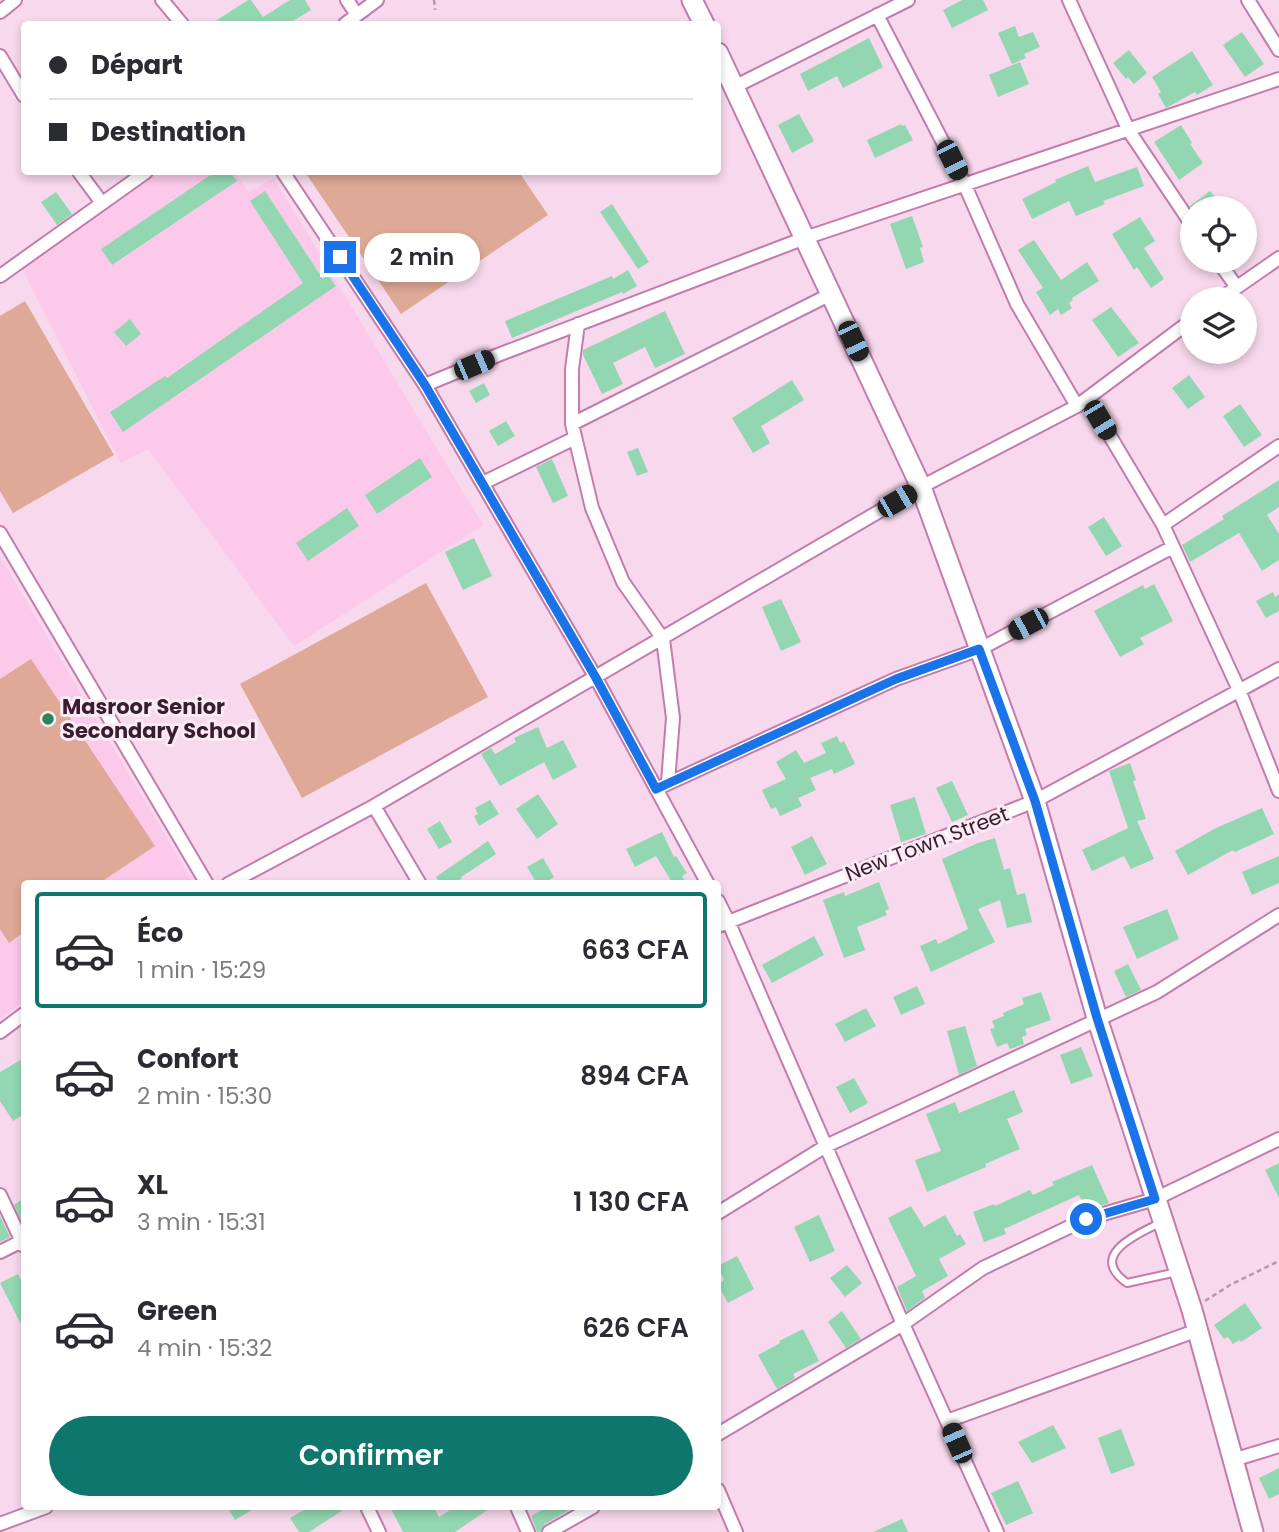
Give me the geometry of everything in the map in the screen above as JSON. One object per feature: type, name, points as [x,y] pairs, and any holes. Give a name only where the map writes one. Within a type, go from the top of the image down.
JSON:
[{"type":"street","points":[[0,12],[15,0]]},
{"type":"street","points":[[162,0],[179,21]]},
{"type":"street","points":[[347,0],[356,15]]},
{"type":"street","points":[[349,21],[377,0]]},
{"type":"street","points":[[692,0],[702,21]]},
{"type":"street","points":[[734,87],[883,8],[908,0]]},
{"type":"street","points":[[1069,0],[1129,131],[1180,207]]},
{"type":"street","points":[[1248,0],[1279,50]]},
{"type":"street","points":[[883,8],[1017,304],[1163,525],[1171,548],[1239,690],[1279,791]]},
{"type":"street","points":[[0,56],[21,91]]},
{"type":"street","points":[[721,59],[921,488],[1035,801],[1097,1018],[1198,1330],[1253,1532]]},
{"type":"street","points":[[425,385],[805,238],[1279,79]]},
{"type":"street","points":[[81,175],[102,203]]},
{"type":"street","points":[[0,276],[142,175]]},
{"type":"street","points":[[285,175],[425,385],[596,678],[662,785],[706,880]]},
{"type":"street","points":[[1227,273],[1237,286],[1279,258]]},
{"type":"street","points":[[572,424],[831,294]]},
{"type":"street","points":[[578,324],[572,369],[572,424],[592,508],[623,582],[663,639],[673,718],[662,785]]},
{"type":"street","points":[[235,880],[374,806],[921,488],[1082,403],[1180,329]]},
{"type":"street","points":[[482,483],[575,438]]},
{"type":"street","points":[[1163,525],[1279,446]]},
{"type":"street","points":[[0,533],[205,880]]},
{"type":"street","points":[[662,785],[896,679],[979,649],[1171,548]]},
{"type":"street","name":"New Town Street","points":[[723,924],[1035,801],[1279,668]]},
{"type":"street","points":[[374,806],[418,880]]},
{"type":"street","points":[[721,1211],[826,1146],[1157,992],[1279,915]]},
{"type":"street","points":[[723,924],[826,1146],[994,1531]]},
{"type":"street","points":[[0,1032],[21,1016]]},
{"type":"street","points":[[721,1432],[903,1324],[983,1268],[1086,1219],[1155,1199],[1279,1139]]},
{"type":"street","points":[[0,1195],[21,1237]]},
{"type":"street","points":[[0,1252],[21,1244]]},
{"type":"street","points":[[947,1421],[1198,1330]]},
{"type":"street","points":[[1233,1460],[1279,1447]]},
{"type":"street","points":[[721,1497],[736,1532]]},
{"type":"street","points":[[0,1524],[39,1510]]},
{"type":"street","points":[[368,1510],[379,1532]]},
{"type":"street","points":[[518,1510],[527,1532]]},
{"type":"street","points":[[549,1532],[588,1510]]},
{"type":"lane","points":[[1163,1222],[1126,1240],[1112,1258],[1114,1268],[1127,1283],[1179,1271]]},
{"type":"path","points":[[434,0],[435,9]]},
{"type":"path","points":[[1192,1310],[1230,1285],[1279,1261]]},
{"type":"shaded area","points":[[150,175],[237,175],[249,192],[274,178],[483,525],[294,646],[148,449],[121,463],[22,269]]},
{"type":"shaded area","points":[[307,175],[521,175],[548,215],[401,314]]},
{"type":"shaded area","points":[[25,301],[114,455],[13,513],[0,491],[0,316]]},
{"type":"shaded area","name":"Masroor Senior Secondary School","points":[[0,557],[192,880],[21,880],[21,1004],[0,1019]]},
{"type":"shaded area","points":[[426,583],[488,697],[302,798],[240,684]]},
{"type":"shaded area","name":"Masroor Senior Secondary School","points":[[31,659],[155,846],[104,880],[21,880],[21,934],[9,943],[0,929],[0,679]]},
{"type":"building","points":[[248,0],[251,0],[263,17],[290,0],[305,0],[311,10],[293,21],[216,21]]},
{"type":"building","points":[[962,0],[983,0],[988,10],[952,28],[943,10]]},
{"type":"building","points":[[1015,26],[1019,37],[1033,32],[1040,47],[1024,54],[1026,58],[1012,64],[998,33]]},
{"type":"building","points":[[1242,32],[1264,64],[1245,77],[1223,45]]},
{"type":"building","points":[[869,38],[883,67],[843,88],[837,76],[808,91],[800,74]]},
{"type":"building","points":[[1129,50],[1147,73],[1134,84],[1128,77],[1126,79],[1113,63]]},
{"type":"building","points":[[1192,51],[1213,85],[1166,108],[1152,77]]},
{"type":"building","points":[[1020,62],[1029,84],[998,97],[989,75]]},
{"type":"building","points":[[799,114],[814,141],[792,153],[778,125]]},
{"type":"building","points":[[901,124],[905,125],[913,140],[875,158],[867,140]]},
{"type":"building","points":[[1181,125],[1203,163],[1179,180],[1154,142]]},
{"type":"building","points":[[1088,166],[1095,182],[1137,167],[1144,186],[1103,201],[1105,204],[1076,216],[1069,201],[1032,219],[1022,199],[1056,182],[1055,180]]},
{"type":"building","points":[[211,175],[232,175],[237,181],[112,265],[101,249]]},
{"type":"building","points":[[265,191],[323,279],[328,275],[336,286],[123,432],[110,412],[165,376],[167,378],[303,283],[250,201]]},
{"type":"building","points":[[56,192],[72,214],[57,225],[41,202]]},
{"type":"building","points":[[612,204],[649,262],[638,269],[600,212]]},
{"type":"building","points":[[912,216],[923,247],[920,248],[924,262],[906,269],[890,224]]},
{"type":"building","points":[[1140,217],[1155,241],[1144,248],[1164,279],[1151,288],[1137,267],[1134,270],[1112,234]]},
{"type":"building","points":[[1034,240],[1061,280],[1087,262],[1099,281],[1072,298],[1069,303],[1072,308],[1061,315],[1058,309],[1050,315],[1036,292],[1043,288],[1018,250]]},
{"type":"building","points":[[628,270],[637,286],[512,338],[505,321],[612,276],[613,279]]},
{"type":"building","points":[[1111,307],[1139,343],[1118,357],[1092,320]]},
{"type":"building","points":[[665,311],[685,354],[655,368],[645,347],[613,363],[623,384],[602,394],[583,350]]},
{"type":"building","points":[[130,319],[141,334],[126,346],[114,332]]},
{"type":"building","points":[[1189,375],[1205,397],[1188,409],[1172,388]]},
{"type":"building","points":[[792,380],[804,400],[761,426],[770,443],[753,453],[732,418]]},
{"type":"building","points":[[484,383],[490,395],[476,403],[469,391]]},
{"type":"building","points":[[1240,404],[1262,435],[1244,447],[1223,416]]},
{"type":"building","points":[[506,421],[515,436],[498,446],[489,431]]},
{"type":"building","points":[[638,448],[648,472],[637,476],[627,452]]},
{"type":"building","points":[[420,458],[432,477],[377,514],[365,495]]},
{"type":"building","points":[[552,459],[568,496],[553,503],[536,467]]},
{"type":"building","points":[[1279,480],[1279,507],[1267,515],[1279,534],[1279,560],[1262,571],[1239,533],[1190,562],[1182,545]]},
{"type":"building","points":[[347,508],[359,526],[308,561],[296,543]]},
{"type":"building","points":[[1104,517],[1122,546],[1106,556],[1088,527]]},
{"type":"building","points":[[474,538],[492,576],[463,590],[445,552]]},
{"type":"building","points":[[1154,584],[1173,621],[1140,638],[1144,644],[1120,657],[1094,611],[1143,585],[1145,589]]},
{"type":"building","points":[[1273,592],[1275,597],[1279,595],[1279,611],[1266,618],[1256,601]]},
{"type":"building","points":[[781,599],[801,642],[781,651],[762,607]]},
{"type":"building","points":[[538,727],[547,748],[563,740],[577,767],[553,780],[544,762],[500,786],[481,754],[491,748],[495,754],[516,742],[514,738]]},
{"type":"building","points":[[837,736],[840,743],[844,741],[855,764],[834,774],[832,769],[810,778],[816,790],[798,798],[802,806],[780,816],[776,807],[771,809],[762,790],[786,779],[776,762],[796,750],[804,763],[826,753],[821,743]]},
{"type":"building","points":[[1130,763],[1146,819],[1137,821],[1154,859],[1131,869],[1124,856],[1092,871],[1082,850],[1128,828],[1109,771]]},
{"type":"building","points":[[952,781],[968,815],[952,822],[936,788]]},
{"type":"building","points":[[538,794],[558,824],[537,839],[516,809]]},
{"type":"building","points":[[915,797],[926,834],[901,842],[890,805]]},
{"type":"building","points":[[490,800],[499,814],[479,826],[474,816],[478,814],[475,808]]},
{"type":"building","points":[[1262,808],[1274,834],[1235,852],[1233,850],[1188,875],[1175,851],[1216,828]]},
{"type":"building","points":[[440,821],[452,842],[439,849],[427,829]]},
{"type":"building","points":[[662,832],[674,857],[676,856],[687,873],[682,876],[684,880],[671,880],[656,856],[635,867],[626,849]]},
{"type":"building","points":[[812,836],[827,864],[805,875],[791,847]]},
{"type":"building","points":[[995,838],[1004,870],[1010,868],[1017,895],[1025,893],[1032,922],[1007,928],[1000,900],[978,909],[995,942],[931,972],[920,946],[936,939],[938,944],[968,929],[942,859]]},
{"type":"building","points":[[488,841],[496,854],[460,880],[438,880],[436,877]]},
{"type":"building","points":[[1279,856],[1279,883],[1252,895],[1242,872]]},
{"type":"building","points":[[543,858],[554,877],[549,880],[535,880],[527,867]]},
{"type":"building","points":[[879,882],[889,909],[885,911],[887,915],[857,927],[865,950],[844,958],[823,900],[844,892],[845,896]]},
{"type":"building","points":[[1167,909],[1179,939],[1137,959],[1123,927]]},
{"type":"building","points":[[814,936],[824,955],[772,983],[762,965]]},
{"type":"building","points":[[1128,964],[1141,990],[1126,997],[1114,971]]},
{"type":"building","points":[[917,986],[925,1004],[901,1015],[893,997]]},
{"type":"building","points":[[1041,992],[1051,1020],[1025,1029],[1027,1035],[1022,1037],[1024,1044],[1010,1049],[1007,1043],[997,1047],[990,1029],[995,1028],[992,1021],[1024,1004],[1022,998]]},
{"type":"building","points":[[866,1008],[876,1026],[845,1042],[835,1024]]},
{"type":"building","points":[[965,1026],[977,1066],[959,1075],[947,1031]]},
{"type":"building","points":[[1081,1047],[1093,1076],[1071,1084],[1060,1055]]},
{"type":"building","points":[[21,1060],[21,1116],[13,1121],[0,1101],[0,1072]]},
{"type":"building","points":[[854,1078],[868,1103],[850,1113],[836,1087]]},
{"type":"building","points":[[1014,1090],[1023,1112],[1007,1119],[1020,1149],[927,1192],[915,1160],[941,1151],[926,1114],[955,1102],[959,1113]]},
{"type":"building","points":[[1279,1163],[1279,1198],[1265,1170]]},
{"type":"building","points":[[1092,1165],[1109,1203],[1086,1210],[1079,1195],[1004,1229],[1006,1234],[984,1242],[973,1212],[994,1204],[995,1206],[1030,1190],[1033,1195],[1054,1185],[1052,1182]]},
{"type":"building","points":[[21,1200],[21,1220],[14,1205]]},
{"type":"building","points":[[911,1206],[924,1227],[945,1215],[957,1236],[960,1234],[966,1244],[939,1259],[948,1276],[922,1291],[925,1298],[907,1311],[897,1287],[916,1276],[888,1218]]},
{"type":"building","points":[[819,1215],[835,1251],[810,1262],[794,1227]]},
{"type":"building","points":[[0,1216],[10,1237],[0,1242]]},
{"type":"building","points":[[737,1256],[754,1289],[728,1303],[721,1290],[721,1282],[724,1280],[721,1264]]},
{"type":"building","points":[[847,1265],[862,1283],[845,1297],[830,1278]]},
{"type":"building","points":[[18,1274],[21,1280],[21,1324],[0,1283]]},
{"type":"building","points":[[1245,1303],[1262,1328],[1241,1342],[1239,1340],[1233,1344],[1228,1337],[1224,1339],[1214,1325]]},
{"type":"building","points":[[842,1311],[861,1339],[846,1348],[828,1322]]},
{"type":"building","points":[[803,1329],[819,1361],[793,1374],[795,1378],[777,1389],[758,1355]]},
{"type":"building","points":[[1053,1425],[1066,1448],[1032,1463],[1018,1442]]},
{"type":"building","points":[[1121,1429],[1135,1465],[1111,1474],[1098,1438]]},
{"type":"building","points":[[1279,1468],[1279,1494],[1269,1499],[1259,1478]]},
{"type":"building","points":[[1018,1481],[1033,1513],[1006,1525],[991,1493]]},
{"type":"building","points":[[229,1510],[252,1510],[235,1520]]},
{"type":"building","points":[[304,1510],[343,1510],[309,1532],[299,1532],[290,1518]]},
{"type":"building","points":[[392,1510],[436,1510],[439,1517],[450,1510],[488,1510],[455,1532],[403,1532]]},
{"type":"building","points":[[542,1510],[569,1510],[545,1524],[540,1532],[537,1532],[531,1516]]},
{"type":"building","points":[[902,1519],[908,1532],[873,1532]]},
{"type":"place","name":"Masroor Senior Secondary School","points":[[48,719]]},
{"type":"route","points":[[340,257],[425,385],[596,678],[656,789],[896,679],[979,649],[1035,801],[1097,1018],[1155,1199],[1086,1219]]}]
